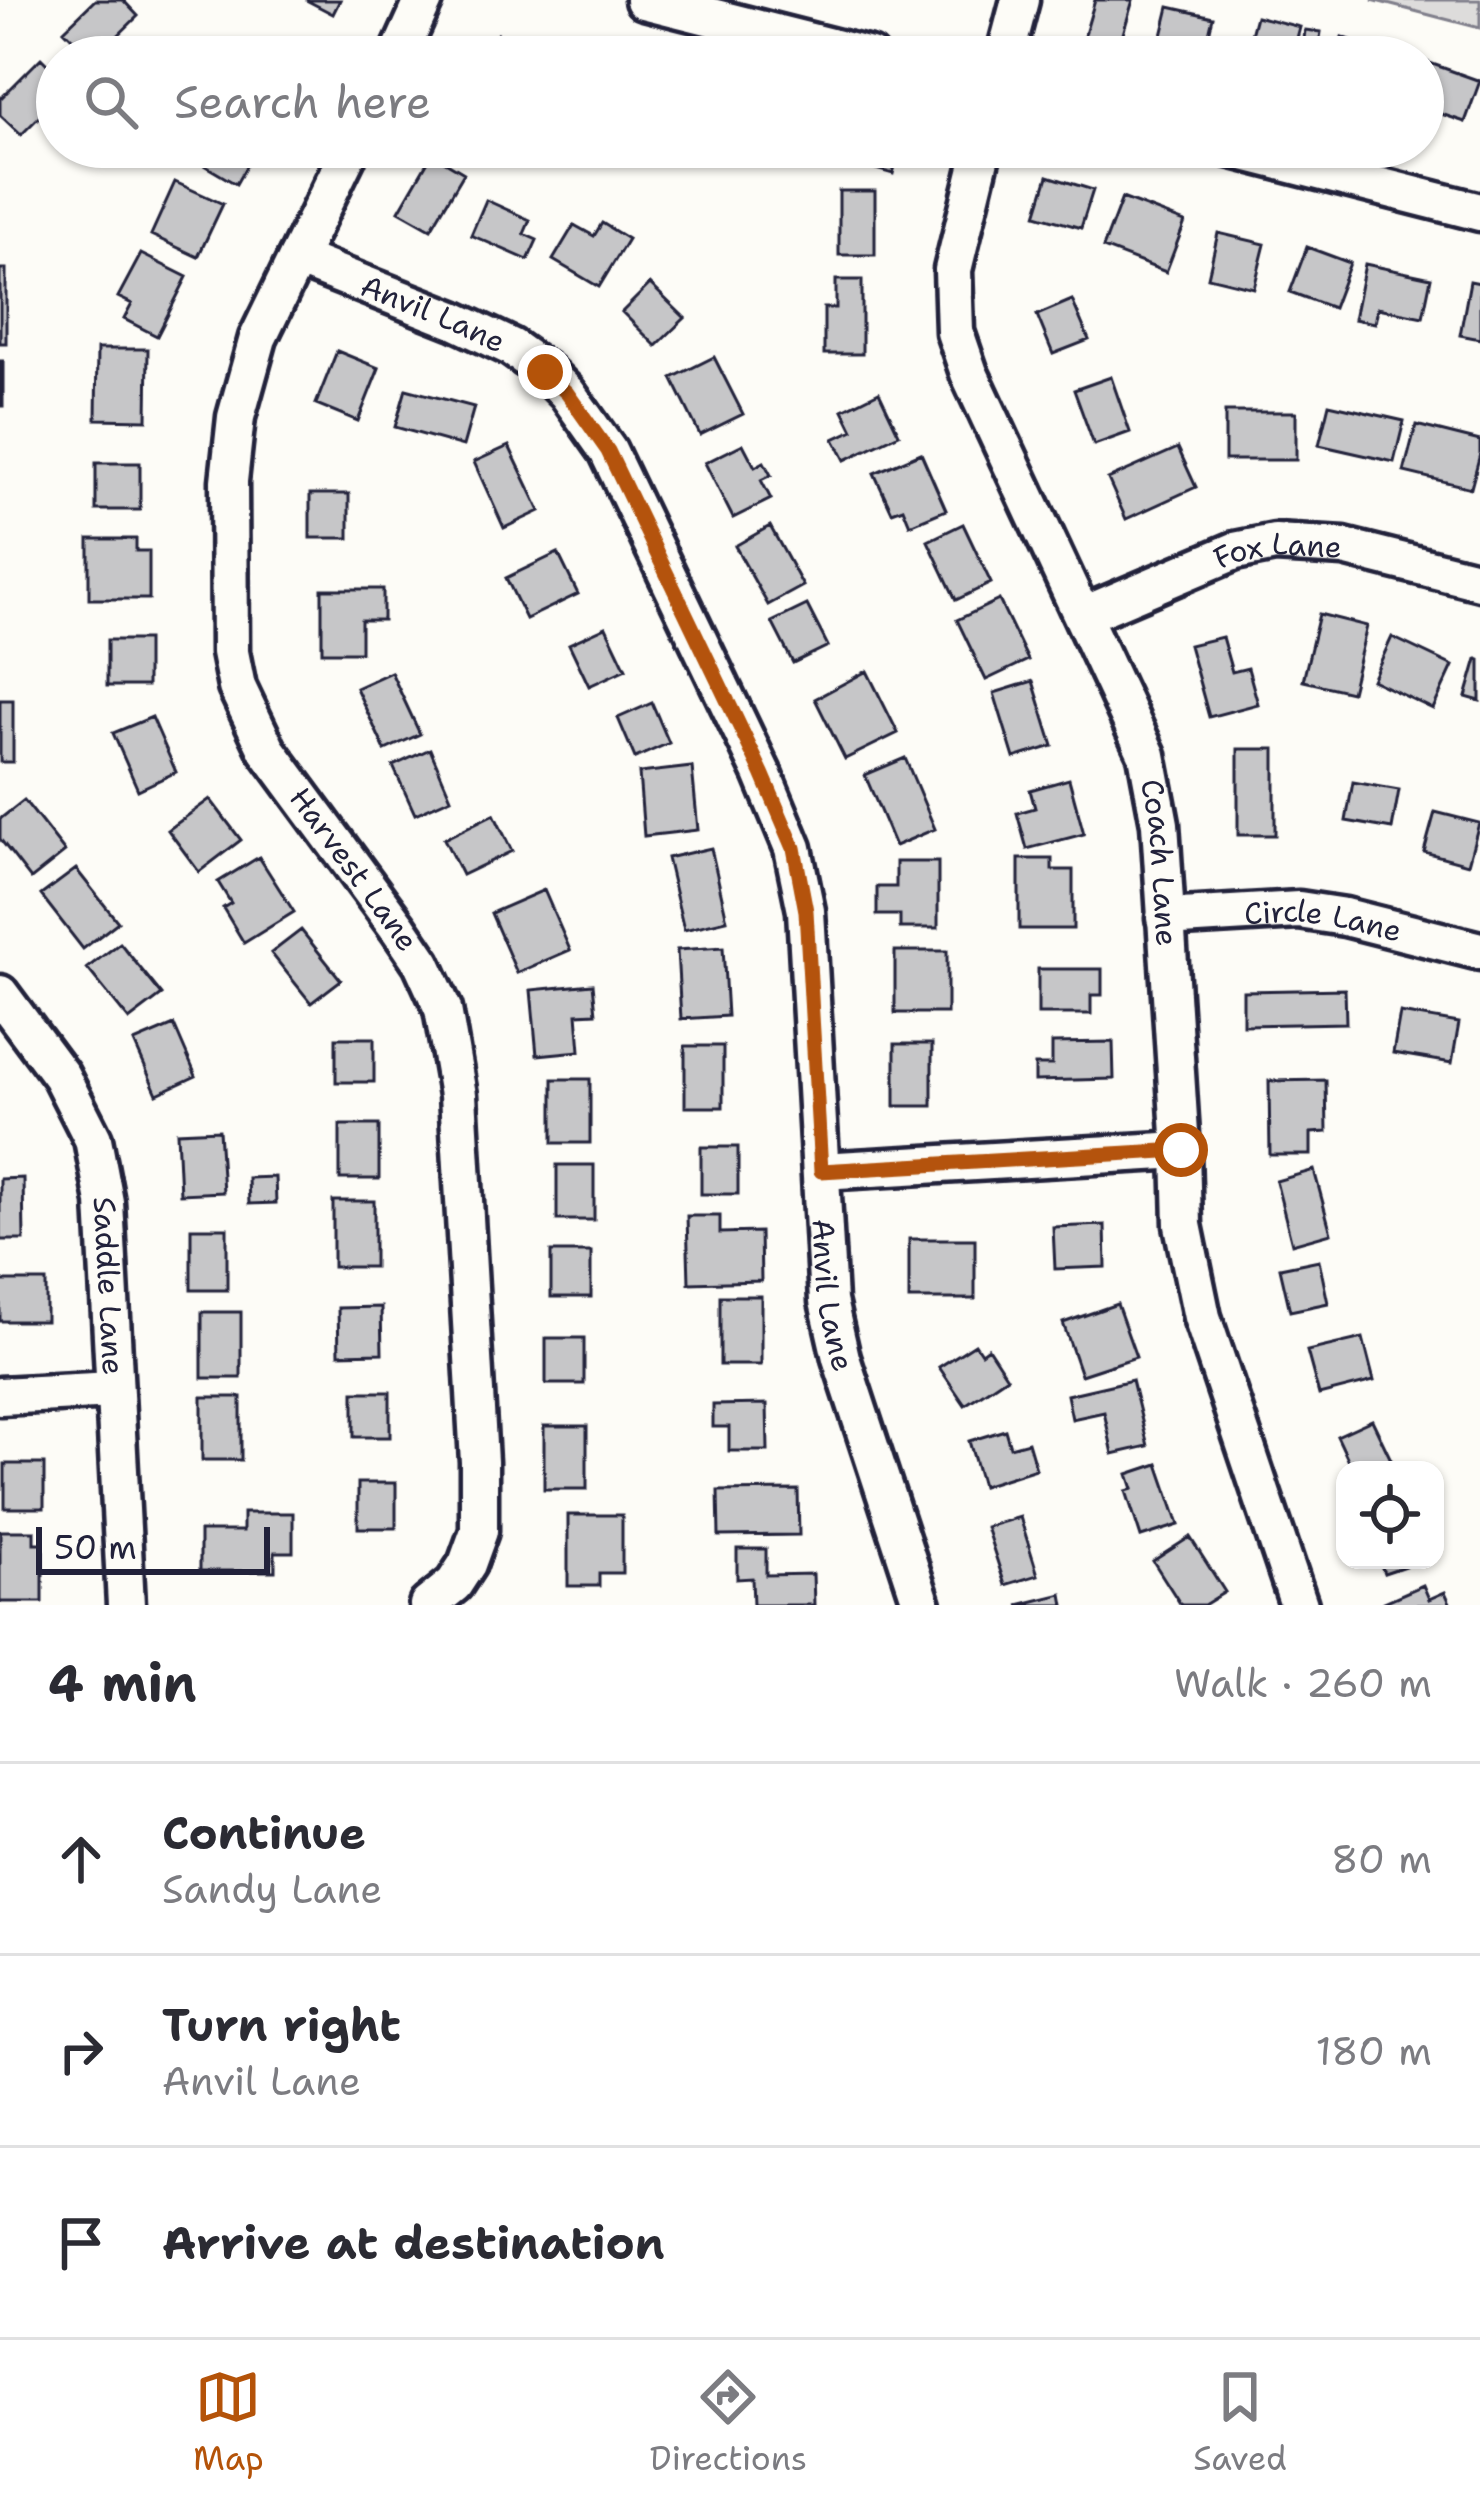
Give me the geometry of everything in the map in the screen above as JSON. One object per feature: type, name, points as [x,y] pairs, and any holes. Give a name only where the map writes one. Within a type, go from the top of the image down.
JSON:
[{"type":"street","points":[[408,36],[424,0]]},
{"type":"street","points":[[644,0],[787,36]]},
{"type":"street","points":[[1011,36],[1020,0]]},
{"type":"street","name":"Harvest Lane","points":[[340,168],[257,338],[236,417],[229,481],[230,652],[237,687],[267,750],[399,928],[443,1009],[458,1095],[479,1531],[454,1584],[428,1605]]},
{"type":"street","name":"Coach Lane","points":[[978,168],[953,270],[956,332],[969,373],[1147,755],[1160,824],[1183,1225],[1202,1317],[1299,1605]]},
{"type":"street","points":[[1307,168],[1480,212]]},
{"type":"street","name":"Anvil Lane","points":[[297,258],[511,347],[567,393],[608,451],[762,773],[794,848],[806,911],[828,1301],[922,1605]]},
{"type":"street","name":"Fox Lane","points":[[1084,615],[1235,550],[1275,543],[1344,547],[1480,581]]},
{"type":"street","name":"Circle Lane","points":[[1165,918],[1299,910],[1345,916],[1480,951]]},
{"type":"street","name":"Saddle Lane","points":[[0,994],[61,1076],[93,1139],[105,1202],[126,1605]]},
{"type":"street","points":[[821,1171],[1181,1150]]},
{"type":"street","points":[[0,1396],[113,1390]]},
{"type":"shaded area","points":[[1372,0],[1480,0],[1480,28]]},
{"type":"building","points":[[95,0],[123,0],[138,16],[118,36],[70,36],[64,30]]},
{"type":"building","points":[[306,0],[340,0],[333,14]]},
{"type":"building","points":[[1095,0],[1133,0],[1122,36],[1084,36]]},
{"type":"building","points":[[1169,7],[1213,17],[1208,36],[1162,36]]},
{"type":"building","points":[[1256,16],[1300,27],[1298,36],[1251,36]]},
{"type":"building","points":[[36,63],[36,120],[21,135],[0,115],[0,99]]},
{"type":"building","points":[[1444,68],[1480,81],[1465,122],[1444,115]]},
{"type":"building","points":[[209,168],[245,168],[236,184]]},
{"type":"building","points":[[424,168],[456,168],[464,173],[431,229],[399,211]]},
{"type":"building","points":[[1048,176],[1093,190],[1081,228],[1036,215]]},
{"type":"building","points":[[175,182],[223,204],[198,257],[151,235]]},
{"type":"building","points":[[839,191],[875,191],[875,255],[839,255]]},
{"type":"building","points":[[1122,198],[1185,222],[1166,272],[1103,248]]},
{"type":"building","points":[[486,200],[530,220],[524,234],[537,240],[528,260],[471,235]]},
{"type":"building","points":[[602,223],[628,239],[599,287],[553,260],[574,225],[594,236]]},
{"type":"building","points":[[1218,233],[1265,244],[1254,288],[1208,277]]},
{"type":"building","points":[[1307,247],[1350,263],[1333,308],[1290,292]]},
{"type":"building","points":[[141,254],[187,277],[157,336],[124,319],[132,304],[118,297]]},
{"type":"building","points":[[1365,264],[1431,278],[1423,317],[1378,308],[1375,323],[1354,319]]},
{"type":"building","points":[[0,269],[6,269],[6,343],[0,343]]},
{"type":"building","points":[[836,280],[862,280],[862,354],[824,354],[824,308],[836,308]]},
{"type":"building","points":[[1470,281],[1480,283],[1480,339],[1460,335]]},
{"type":"building","points":[[650,284],[685,318],[656,346],[622,312]]},
{"type":"building","points":[[1072,300],[1089,340],[1053,354],[1037,315]]},
{"type":"building","points":[[97,349],[148,349],[147,420],[96,419]]},
{"type":"building","points":[[337,351],[379,368],[358,421],[316,404]]},
{"type":"building","points":[[714,357],[743,414],[700,435],[672,378]]},
{"type":"building","points":[[3,361],[3,406],[0,406]]},
{"type":"building","points":[[1111,377],[1130,432],[1094,445],[1074,390]]},
{"type":"building","points":[[406,389],[474,407],[463,446],[395,427]]},
{"type":"building","points":[[879,392],[899,434],[845,460],[834,439],[853,430],[843,410]]},
{"type":"building","points":[[1329,404],[1404,421],[1394,462],[1319,445]]},
{"type":"building","points":[[1225,412],[1296,412],[1296,460],[1225,460]]},
{"type":"building","points":[[1416,425],[1480,441],[1471,488],[1404,472]]},
{"type":"building","points":[[743,444],[755,467],[764,462],[771,475],[761,480],[771,499],[733,518],[705,463]]},
{"type":"building","points":[[509,446],[540,511],[504,528],[474,462]]},
{"type":"building","points":[[1178,448],[1196,487],[1126,519],[1108,479]]},
{"type":"building","points":[[921,453],[946,510],[910,525],[903,508],[892,512],[874,473]]},
{"type":"building","points":[[96,463],[140,463],[140,510],[96,510]]},
{"type":"building","points":[[310,494],[349,494],[349,538],[310,538]]},
{"type":"building","points":[[963,524],[991,583],[956,600],[928,541]]},
{"type":"building","points":[[770,526],[803,586],[768,605],[735,546]]},
{"type":"building","points":[[89,539],[136,539],[136,551],[149,551],[149,599],[89,599]]},
{"type":"building","points":[[558,553],[578,594],[526,619],[506,578]]},
{"type":"building","points":[[322,589],[383,589],[383,620],[361,620],[361,652],[322,652]]},
{"type":"building","points":[[999,600],[1028,660],[986,680],[957,620]]},
{"type":"building","points":[[807,605],[828,646],[793,663],[772,622]]},
{"type":"building","points":[[1319,614],[1367,626],[1351,692],[1303,681]]},
{"type":"building","points":[[606,627],[626,669],[589,686],[569,644]]},
{"type":"building","points":[[1222,637],[1232,672],[1248,668],[1258,704],[1209,717],[1189,645]]},
{"type":"building","points":[[1392,637],[1453,666],[1433,709],[1372,680]]},
{"type":"building","points":[[107,640],[147,640],[147,686],[107,686]]},
{"type":"building","points":[[1480,660],[1480,701],[1466,697]]},
{"type":"building","points":[[867,671],[898,733],[845,759],[815,699]]},
{"type":"building","points":[[391,672],[420,734],[385,750],[356,688]]},
{"type":"building","points":[[1033,681],[1053,746],[1014,758],[994,693]]},
{"type":"building","points":[[0,700],[13,700],[13,762],[0,762]]},
{"type":"building","points":[[652,703],[669,743],[635,758],[618,718]]},
{"type":"building","points":[[152,717],[176,772],[138,790],[113,733]]},
{"type":"building","points":[[430,749],[451,798],[415,814],[393,766]]},
{"type":"building","points":[[1238,749],[1275,749],[1275,835],[1238,835]]},
{"type":"building","points":[[905,758],[935,829],[895,846],[865,775]]},
{"type":"building","points":[[692,767],[698,830],[644,836],[639,773]]},
{"type":"building","points":[[1069,779],[1084,834],[1027,849],[1017,813],[1035,808],[1030,790]]},
{"type":"building","points":[[1353,782],[1399,790],[1392,829],[1346,821]]},
{"type":"building","points":[[210,799],[241,840],[199,872],[168,830]]},
{"type":"building","points":[[24,800],[65,852],[31,879],[0,839],[0,819]]},
{"type":"building","points":[[1435,812],[1479,823],[1468,864],[1424,852]]},
{"type":"building","points":[[494,814],[512,851],[462,875],[444,839]]},
{"type":"building","points":[[711,848],[727,920],[684,930],[667,858]]},
{"type":"building","points":[[259,857],[294,912],[244,943],[223,908],[231,903],[218,882]]},
{"type":"building","points":[[1019,859],[1052,859],[1052,870],[1073,870],[1073,929],[1019,929]]},
{"type":"building","points":[[896,862],[938,862],[938,928],[900,928],[900,915],[877,915],[877,887],[896,887]]},
{"type":"building","points":[[76,869],[118,922],[83,949],[41,895]]},
{"type":"building","points":[[544,890],[570,950],[517,973],[491,913]]},
{"type":"building","points":[[301,930],[341,980],[311,1003],[271,953]]},
{"type":"building","points":[[120,943],[162,995],[129,1020],[87,968]]},
{"type":"building","points":[[723,947],[727,1016],[681,1019],[677,950]]},
{"type":"building","points":[[895,951],[947,951],[947,1013],[895,1013]]},
{"type":"building","points":[[1038,969],[1102,969],[1102,995],[1091,995],[1091,1014],[1038,1014]]},
{"type":"building","points":[[593,984],[596,1013],[577,1014],[580,1051],[537,1055],[531,990]]},
{"type":"building","points":[[1345,989],[1346,1023],[1243,1025],[1243,991]]},
{"type":"building","points":[[1400,1013],[1459,1023],[1452,1063],[1393,1053]]},
{"type":"building","points":[[174,1025],[196,1076],[157,1094],[134,1042]]},
{"type":"building","points":[[336,1038],[374,1038],[374,1082],[336,1082]]},
{"type":"building","points":[[1113,1042],[1114,1079],[1035,1081],[1035,1065],[1052,1065],[1052,1043]]},
{"type":"building","points":[[895,1044],[932,1044],[932,1106],[895,1106]]},
{"type":"building","points":[[685,1046],[723,1046],[723,1107],[685,1107]]},
{"type":"building","points":[[553,1079],[590,1079],[590,1143],[553,1143]]},
{"type":"building","points":[[1326,1080],[1327,1132],[1311,1133],[1311,1155],[1270,1155],[1269,1081]]},
{"type":"building","points":[[340,1125],[379,1125],[379,1179],[340,1179]]},
{"type":"building","points":[[219,1130],[223,1192],[180,1194],[177,1132]]},
{"type":"building","points":[[701,1147],[738,1147],[738,1194],[701,1194]]},
{"type":"building","points":[[557,1165],[594,1165],[594,1220],[557,1220]]},
{"type":"building","points":[[1314,1170],[1331,1233],[1292,1244],[1276,1181]]},
{"type":"building","points":[[275,1177],[276,1203],[249,1204],[248,1178]]},
{"type":"building","points":[[23,1178],[24,1240],[0,1240],[0,1179]]},
{"type":"building","points":[[333,1201],[374,1201],[374,1267],[333,1267]]},
{"type":"building","points":[[687,1216],[720,1216],[720,1233],[760,1232],[761,1281],[689,1283]]},
{"type":"building","points":[[1105,1225],[1106,1267],[1055,1269],[1053,1227]]},
{"type":"building","points":[[191,1228],[227,1228],[227,1290],[191,1290]]},
{"type":"building","points":[[909,1239],[975,1239],[975,1299],[909,1299]]},
{"type":"building","points":[[551,1252],[591,1252],[591,1297],[551,1297]]},
{"type":"building","points":[[1319,1260],[1328,1303],[1290,1311],[1280,1268]]},
{"type":"building","points":[[0,1281],[46,1281],[46,1321],[0,1321]]},
{"type":"building","points":[[720,1296],[761,1296],[761,1365],[720,1365]]},
{"type":"building","points":[[1117,1304],[1136,1357],[1081,1375],[1063,1323]]},
{"type":"building","points":[[381,1307],[382,1353],[339,1354],[338,1308]]},
{"type":"building","points":[[202,1312],[241,1312],[241,1378],[202,1378]]},
{"type":"building","points":[[546,1338],[584,1338],[584,1384],[546,1384]]},
{"type":"building","points":[[1363,1338],[1374,1381],[1319,1395],[1307,1351]]},
{"type":"building","points":[[975,1344],[981,1353],[988,1348],[1007,1377],[965,1405],[939,1367]]},
{"type":"building","points":[[1132,1380],[1148,1446],[1113,1454],[1104,1412],[1072,1419],[1067,1395]]},
{"type":"building","points":[[354,1392],[390,1392],[390,1437],[354,1437]]},
{"type":"building","points":[[202,1397],[241,1397],[241,1460],[202,1460]]},
{"type":"building","points":[[767,1404],[768,1451],[729,1451],[729,1427],[713,1427],[713,1405]]},
{"type":"building","points":[[1372,1420],[1392,1461],[1349,1461],[1337,1436]]},
{"type":"building","points":[[544,1426],[587,1426],[587,1489],[544,1489]]},
{"type":"building","points":[[1005,1430],[1010,1447],[1028,1442],[1036,1469],[982,1486],[969,1441]]},
{"type":"building","points":[[5,1464],[44,1464],[44,1508],[5,1508]]},
{"type":"building","points":[[1158,1464],[1179,1525],[1141,1537],[1126,1491],[1133,1489],[1128,1474]]},
{"type":"building","points":[[358,1483],[396,1483],[396,1528],[358,1528]]},
{"type":"building","points":[[798,1490],[799,1535],[719,1536],[718,1491]]},
{"type":"building","points":[[243,1513],[293,1513],[293,1552],[275,1552],[275,1571],[200,1571],[200,1531],[243,1531]]},
{"type":"building","points":[[568,1515],[622,1515],[622,1573],[599,1573],[599,1586],[568,1586]]},
{"type":"building","points":[[1020,1517],[1038,1575],[1005,1585],[986,1527]]},
{"type":"building","points":[[0,1531],[34,1531],[34,1543],[43,1543],[43,1602],[0,1602]]},
{"type":"building","points":[[1190,1537],[1225,1592],[1204,1605],[1181,1605],[1153,1561]]},
{"type":"building","points":[[737,1549],[766,1549],[766,1575],[813,1574],[814,1605],[753,1605],[752,1578],[737,1579]]},
{"type":"building","points":[[1423,1585],[1429,1599],[1445,1592],[1451,1605],[1385,1605],[1384,1602]]},
{"type":"building","points":[[1062,1594],[1064,1605],[1018,1605]]},
{"type":"route","points":[[545,372],[567,393],[608,451],[794,848],[806,911],[821,1171],[1181,1150]]}]
